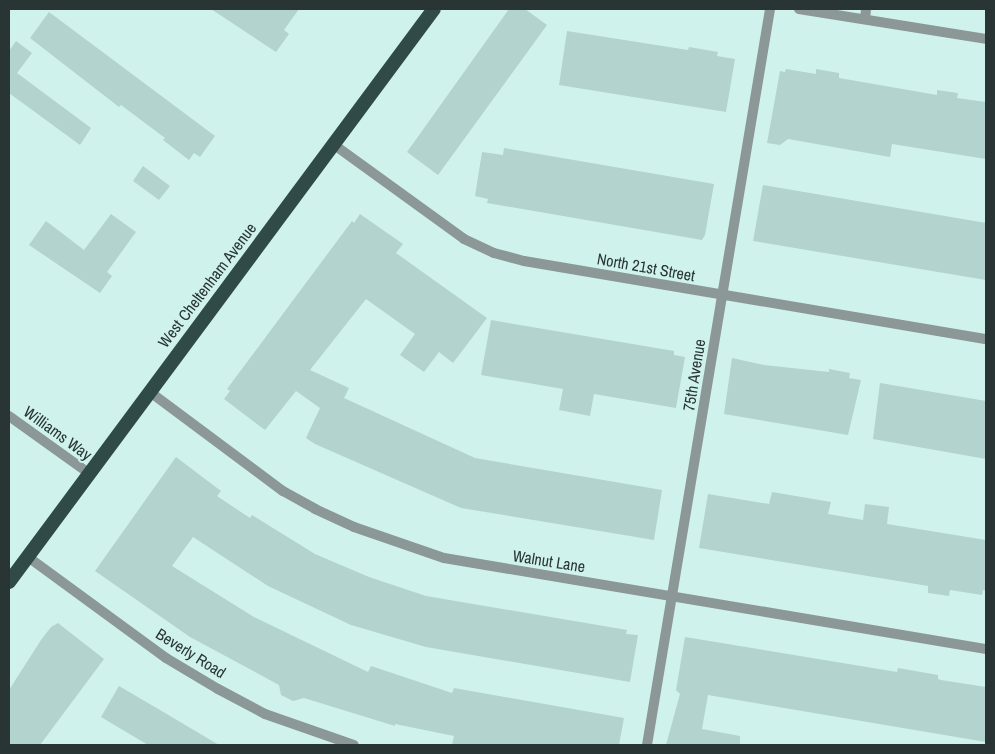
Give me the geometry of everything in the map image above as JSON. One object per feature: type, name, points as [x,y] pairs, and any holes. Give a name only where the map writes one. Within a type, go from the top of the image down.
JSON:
[{"type":"highway","name":"West Cheltenham Avenue","points":[[9,582],[434,9]]},
{"type":"street","name":"75th Avenue","points":[[647,745],[770,9]]},
{"type":"street","points":[[799,9],[866,14],[986,39]]},
{"type":"street","name":"North 21st Street","points":[[333,144],[464,239],[494,252],[524,261],[986,340]]},
{"type":"street","name":"Walnut Lane","points":[[150,392],[283,490],[354,528],[444,558],[986,649]]},
{"type":"street","name":"Williams Way","points":[[9,416],[90,474]]},
{"type":"street","name":"Beverly Road","points":[[28,557],[166,658],[218,689],[264,714],[354,745]]},
{"type":"building","points":[[211,9],[299,9],[284,30],[289,34],[276,52]]},
{"type":"building","points":[[509,9],[525,9],[547,25],[438,175],[407,152]]},
{"type":"building","points":[[49,12],[215,136],[200,157],[194,153],[189,160],[163,140],[165,138],[121,105],[119,107],[30,38]]},
{"type":"building","points":[[567,31],[688,50],[689,47],[718,52],[717,56],[735,59],[726,112],[559,85]]},
{"type":"building","points":[[16,41],[32,53],[17,73],[91,128],[80,145],[9,93],[9,51]]},
{"type":"building","points":[[786,69],[816,74],[816,69],[839,73],[839,78],[937,95],[937,90],[958,93],[957,98],[986,102],[986,159],[892,144],[890,157],[788,139],[780,145],[767,143],[780,71],[785,72]]},
{"type":"building","points":[[504,148],[714,184],[705,235],[702,240],[487,203],[488,199],[475,196],[482,152],[503,155]]},
{"type":"building","points":[[143,166],[170,186],[159,200],[133,181]]},
{"type":"building","points":[[763,185],[986,223],[986,280],[753,241]]},
{"type":"building","points":[[111,214],[136,232],[107,272],[112,276],[100,293],[29,245],[46,221],[84,250]]},
{"type":"building","points":[[360,214],[403,244],[396,253],[487,318],[453,363],[439,352],[424,372],[400,355],[415,334],[366,299],[310,370],[349,388],[344,398],[475,458],[662,490],[654,540],[461,508],[315,444],[306,438],[320,408],[296,391],[265,430],[224,399],[230,391],[227,389],[352,221],[354,223]]},
{"type":"building","points":[[491,320],[674,351],[674,355],[685,357],[676,408],[594,394],[590,416],[559,410],[563,389],[481,375]]},
{"type":"building","points":[[732,358],[764,365],[829,372],[829,369],[850,373],[849,378],[861,380],[848,435],[724,414]]},
{"type":"building","points":[[880,383],[986,401],[986,459],[873,439]]},
{"type":"building","points":[[176,457],[221,491],[217,496],[250,518],[252,515],[315,554],[369,577],[426,596],[627,630],[626,634],[638,635],[630,682],[426,647],[351,625],[268,586],[193,537],[172,566],[254,617],[368,672],[371,666],[452,693],[454,688],[624,718],[619,745],[452,745],[454,736],[395,724],[395,726],[304,698],[293,701],[281,695],[279,685],[190,637],[95,571]]},
{"type":"building","points":[[772,492],[831,502],[828,514],[863,520],[865,504],[889,507],[887,524],[986,540],[986,591],[983,590],[982,595],[950,590],[949,596],[928,593],[928,586],[699,548],[708,494],[769,504]]},
{"type":"building","points":[[58,623],[104,659],[40,745],[9,745],[9,690],[41,640],[51,627]]},
{"type":"building","points":[[685,637],[897,672],[898,668],[938,675],[938,679],[941,680],[986,687],[986,742],[708,695],[702,729],[740,736],[740,745],[666,745],[680,694],[676,690]]},
{"type":"building","points":[[119,686],[219,745],[148,745],[101,717]]}]
